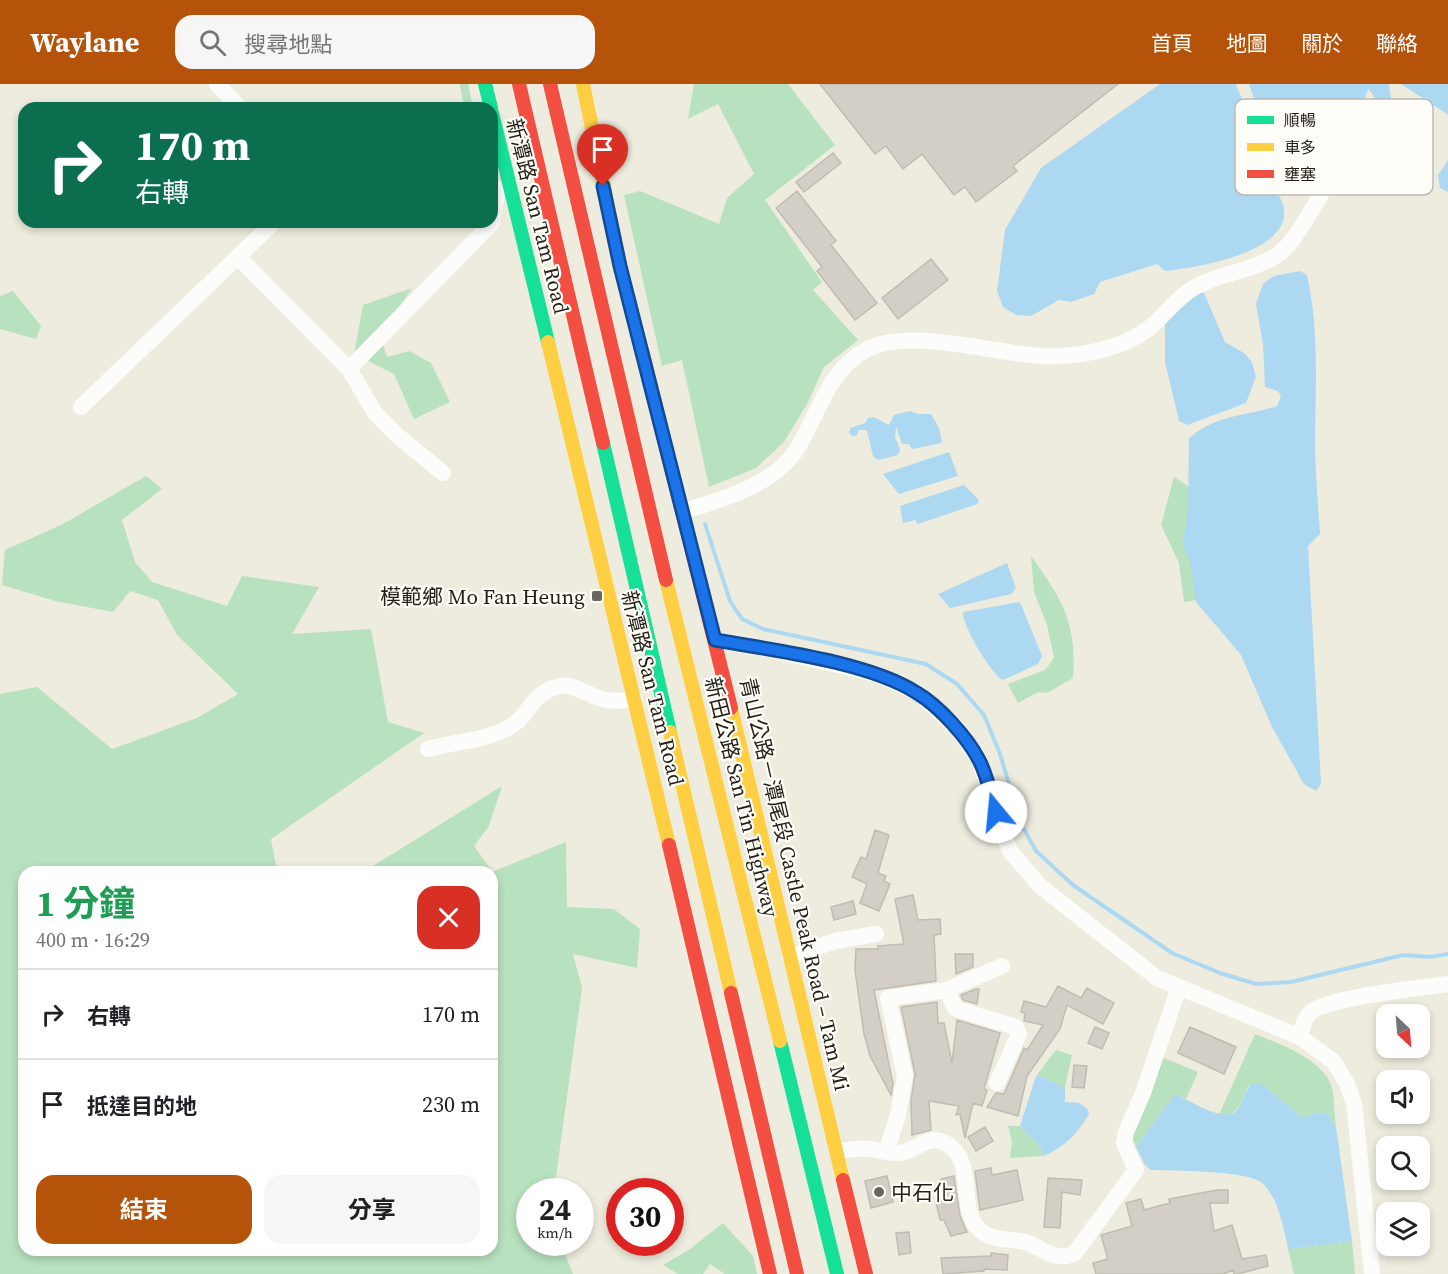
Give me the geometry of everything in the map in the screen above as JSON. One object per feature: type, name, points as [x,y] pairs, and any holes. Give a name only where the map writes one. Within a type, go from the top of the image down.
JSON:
[{"type":"main road","name":"新潭路 San Tam Road","points":[[485,84],[490,102]]},
{"type":"main road","points":[[519,84],[797,1274]]},
{"type":"main road","name":"新田公路 San Tin Highway","points":[[550,84],[639,468],[837,1274]]},
{"type":"main road","name":"青山公路－潭尾段 Castle Peak Road – Tam Mi","points":[[583,84],[620,266],[684,511],[866,1274]]},
{"type":"main road","name":"新潭路 San Tam Road","points":[[498,169],[500,188],[635,699],[770,1274]]},
{"type":"street","points":[[217,84],[234,102]]},
{"type":"street","points":[[684,511],[720,500],[752,485],[794,454],[813,420],[825,391],[841,370],[866,350],[882,342],[897,340],[1040,356],[1066,356],[1107,347],[1145,331],[1177,299],[1197,286],[1277,256],[1291,240],[1320,195]]},
{"type":"street","points":[[81,407],[268,228]]},
{"type":"street","points":[[349,369],[488,228]]},
{"type":"street","points":[[238,256],[349,369],[375,413],[398,436],[443,473]]},
{"type":"street","points":[[715,640],[772,650],[876,674],[918,693],[957,728],[980,760],[1000,826],[1010,850],[1040,886],[1157,978],[1300,1037],[1334,1062],[1347,1084],[1353,1103],[1372,1274]]},
{"type":"street","points":[[428,749],[448,743],[481,740],[506,729],[519,722],[537,694],[558,686],[566,685],[601,699],[635,699]]},
{"type":"street","points":[[790,957],[835,941],[876,934]]},
{"type":"street","points":[[886,1152],[898,1115],[904,1076],[888,998],[946,990],[1002,966]]},
{"type":"street","points":[[1300,1037],[1303,1023],[1312,1011],[1339,1001],[1448,984]]},
{"type":"street","points":[[837,1151],[859,1149],[886,1152],[906,1151],[928,1140],[938,1140],[949,1145],[961,1160],[970,1214],[978,1229],[991,1237],[1029,1244],[1055,1257],[1064,1258],[1074,1254],[1136,1170],[1124,1143],[1126,1132],[1143,1093],[1179,987]]},
{"type":"street","points":[[946,990],[956,1009],[1016,1027],[1019,1034],[997,1083]]},
{"type":"green space","points":[[460,84],[468,84],[472,102],[463,102]]},
{"type":"green space","points":[[694,84],[788,84],[835,145],[765,200],[822,282],[813,290],[858,340],[824,367],[807,404],[784,442],[756,468],[709,487],[682,360],[662,366],[624,195],[640,191],[719,224],[727,198],[754,174],[718,104],[688,119]]},
{"type":"green space","points":[[412,288],[380,336],[387,357],[409,351],[431,363],[450,402],[414,419],[394,374],[354,354],[363,305]]},
{"type":"green space","points":[[13,291],[41,326],[36,339],[0,329],[0,296]]},
{"type":"green space","points":[[146,476],[162,489],[122,520],[135,562],[152,582],[227,606],[242,576],[319,587],[292,634],[371,629],[388,722],[424,733],[271,839],[276,866],[18,866],[18,1256],[498,1256],[498,870],[566,842],[567,907],[614,909],[640,929],[637,968],[573,954],[582,988],[556,1178],[516,1178],[516,1256],[566,1256],[573,1274],[0,1274],[0,694],[37,687],[112,749],[197,718],[238,694],[177,635],[158,600],[130,591],[113,612],[55,601],[2,585],[5,550],[63,524]]},
{"type":"green space","points":[[1174,477],[1200,494],[1210,598],[1184,602],[1179,563],[1161,525]]},
{"type":"green space","points":[[1031,556],[1051,585],[1065,612],[1072,642],[1073,678],[1047,693],[1038,692],[1018,703],[1008,684],[1045,670],[1054,658],[1047,625],[1034,592]]},
{"type":"green space","points":[[502,786],[489,826],[474,846],[488,866],[373,866]]},
{"type":"green space","points":[[1255,1034],[1298,1053],[1326,1075],[1334,1100],[1336,1127],[1328,1114],[1317,1112],[1303,1118],[1263,1085],[1248,1087],[1235,1111],[1219,1115]]},
{"type":"green space","points":[[1056,1050],[1072,1055],[1065,1087],[1036,1076]]},
{"type":"green space","points":[[1162,1057],[1198,1072],[1186,1099],[1175,1094],[1136,1147],[1131,1134]]},
{"type":"green space","points":[[1008,1126],[1020,1126],[1040,1146],[1044,1156],[1010,1158],[1012,1142]]},
{"type":"green space","points":[[723,1223],[753,1256],[757,1274],[725,1274],[710,1264],[703,1274],[678,1274],[663,1265],[678,1256],[684,1256],[684,1253]]},
{"type":"green space","points":[[1352,1241],[1355,1274],[1294,1274],[1288,1249]]},
{"type":"water","points":[[1160,84],[1236,84],[1242,99],[1235,99],[1235,195],[1278,195],[1282,201],[1284,216],[1279,229],[1268,240],[1234,257],[1165,271],[1157,264],[1100,282],[1094,294],[1071,302],[1059,300],[1031,316],[1016,315],[1003,307],[997,291],[1005,230],[1041,168]]},
{"type":"water","points":[[1249,84],[1389,84],[1391,99],[1375,99],[1368,89],[1365,99],[1254,99]]},
{"type":"water","points":[[1401,84],[1448,84],[1448,115],[1433,105],[1433,99],[1424,99]]},
{"type":"water","points":[[1448,160],[1448,192],[1440,188],[1438,175]]},
{"type":"water","points":[[1300,271],[1307,275],[1315,341],[1315,451],[1320,534],[1308,546],[1321,784],[1316,791],[1304,784],[1272,727],[1241,655],[1196,602],[1190,562],[1183,544],[1188,508],[1189,438],[1210,424],[1221,420],[1277,406],[1281,397],[1278,391],[1265,387],[1263,344],[1256,304],[1263,284],[1274,276]]},
{"type":"water","points":[[1195,293],[1204,293],[1225,342],[1244,353],[1252,362],[1256,377],[1246,403],[1187,425],[1179,421],[1165,362],[1165,324]]},
{"type":"water","points":[[910,411],[918,414],[931,414],[939,428],[942,443],[912,449],[909,444],[902,444],[896,426],[895,437],[900,449],[898,455],[878,460],[873,456],[867,430],[859,430],[856,436],[852,436],[849,432],[851,428],[865,423],[868,418],[874,417],[889,425],[894,415]]},
{"type":"water","points":[[949,452],[958,476],[899,494],[883,474]]},
{"type":"water","points":[[964,485],[979,500],[977,504],[918,524],[915,520],[903,523],[900,506]]},
{"type":"water","points":[[1007,563],[1016,588],[1011,594],[950,608],[938,594]]},
{"type":"water","points":[[1020,602],[1042,656],[1038,664],[1003,680],[978,649],[967,628],[963,612]]},
{"type":"water","points":[[1036,1076],[1065,1087],[1065,1102],[1079,1103],[1087,1108],[1089,1114],[1070,1139],[1044,1156],[1040,1146],[1020,1126]]},
{"type":"water","points":[[1253,1083],[1263,1085],[1303,1118],[1317,1112],[1328,1114],[1336,1127],[1352,1241],[1288,1249],[1276,1205],[1268,1189],[1262,1183],[1226,1173],[1151,1170],[1145,1165],[1136,1147],[1175,1094],[1215,1112],[1230,1114],[1239,1108]]},
{"type":"building","points":[[820,84],[1118,84],[1013,166],[1017,171],[976,202],[965,187],[954,195],[922,154],[903,169],[886,146],[875,154]]},
{"type":"building","points":[[833,153],[841,163],[804,192],[796,182]]},
{"type":"building","points":[[797,191],[836,241],[831,245],[877,303],[855,320],[817,271],[822,267],[776,208]]},
{"type":"building","points":[[931,259],[948,280],[898,319],[882,298]]},
{"type":"building","points":[[875,830],[889,835],[878,873],[886,876],[884,881],[890,884],[879,911],[860,903],[867,884],[852,877],[861,857],[866,859]]},
{"type":"building","points":[[913,895],[918,920],[940,919],[941,934],[934,935],[936,981],[874,990],[893,1084],[891,1095],[870,1056],[864,1034],[855,970],[856,949],[878,949],[878,946],[904,944],[895,899]]},
{"type":"building","points":[[853,901],[856,914],[834,920],[831,907]]},
{"type":"building","points":[[955,954],[973,954],[973,967],[956,974]]},
{"type":"building","points":[[1058,986],[1081,998],[1087,988],[1114,1003],[1103,1024],[1067,1005],[1060,1029],[1027,1076],[1018,1116],[987,1107],[996,1093],[1004,1094],[1024,1048],[1027,1050],[1043,1025],[1024,1021],[1025,1013],[1021,1012],[1024,1001],[1046,1007]]},
{"type":"building","points":[[979,989],[977,1004],[963,1000],[961,995]]},
{"type":"building","points":[[937,1002],[938,1023],[944,1023],[952,1063],[957,1020],[1000,1033],[984,1089],[987,1090],[982,1106],[973,1103],[965,1138],[960,1114],[956,1115],[959,1106],[929,1101],[931,1130],[912,1135],[911,1101],[915,1074],[901,1007]]},
{"type":"building","points":[[1095,1027],[1109,1033],[1102,1049],[1088,1043]]},
{"type":"building","points":[[1190,1027],[1236,1047],[1224,1074],[1178,1053]]},
{"type":"building","points":[[1074,1065],[1087,1066],[1084,1088],[1072,1087]]},
{"type":"building","points":[[985,1127],[993,1141],[976,1151],[968,1137]]},
{"type":"building","points":[[991,1168],[992,1175],[1017,1170],[1023,1200],[980,1210],[975,1171]]},
{"type":"building","name":"中石化","points":[[887,1176],[893,1202],[871,1208],[865,1181]]},
{"type":"building","points":[[954,1176],[960,1216],[967,1232],[951,1236],[944,1220],[940,1220],[936,1202],[941,1179]]},
{"type":"building","points":[[1048,1178],[1082,1180],[1080,1195],[1062,1192],[1060,1228],[1044,1227]]},
{"type":"building","points":[[1228,1190],[1228,1203],[1210,1203],[1214,1231],[1232,1225],[1242,1259],[1266,1255],[1268,1266],[1238,1274],[1234,1274],[1233,1270],[1223,1274],[1096,1274],[1093,1263],[1108,1259],[1101,1235],[1132,1226],[1126,1203],[1141,1199],[1144,1210],[1170,1203],[1169,1199]]},
{"type":"building","points":[[909,1232],[911,1253],[899,1255],[896,1233]]},
{"type":"building","points":[[991,1253],[1008,1255],[1007,1270],[984,1269],[984,1271],[943,1274],[941,1258],[991,1256]]},
{"type":"waterway","points":[[705,524],[730,601],[742,619],[763,629],[926,664],[957,684],[984,715],[1000,754],[1021,824],[1036,851],[1073,885],[1172,953],[1220,973],[1256,984],[1291,982],[1403,955],[1430,957],[1448,954]]},
{"type":"traffic: fast","points":[[485,84],[490,102]]},
{"type":"traffic: fast","points":[[498,138],[548,342]]},
{"type":"traffic: fast","points":[[603,443],[670,732]]},
{"type":"traffic: fast","points":[[780,1041],[837,1274]]},
{"type":"traffic: slow","points":[[583,84],[620,266],[642,351]]},
{"type":"traffic: slow","points":[[548,342],[669,845]]},
{"type":"traffic: slow","points":[[666,580],[780,1041]]},
{"type":"traffic: slow","points":[[731,708],[843,1180]]},
{"type":"traffic: slow","points":[[670,732],[731,993]]},
{"type":"traffic: jam","points":[[519,84],[603,443]]},
{"type":"traffic: jam","points":[[550,84],[666,580]]},
{"type":"traffic: jam","points":[[642,351],[731,708]]},
{"type":"traffic: jam","points":[[669,845],[770,1274]]},
{"type":"traffic: jam","points":[[731,993],[797,1274]]},
{"type":"traffic: jam","points":[[843,1180],[866,1274]]},
{"type":"place","name":"模範鄉 Mo Fan Heung","points":[[597,596]]},
{"type":"place","name":"中石化","points":[[879,1192]]},
{"type":"route","points":[[603,186],[620,266],[715,640],[772,650],[876,674],[918,693],[957,728],[980,760],[996,812]]}]
